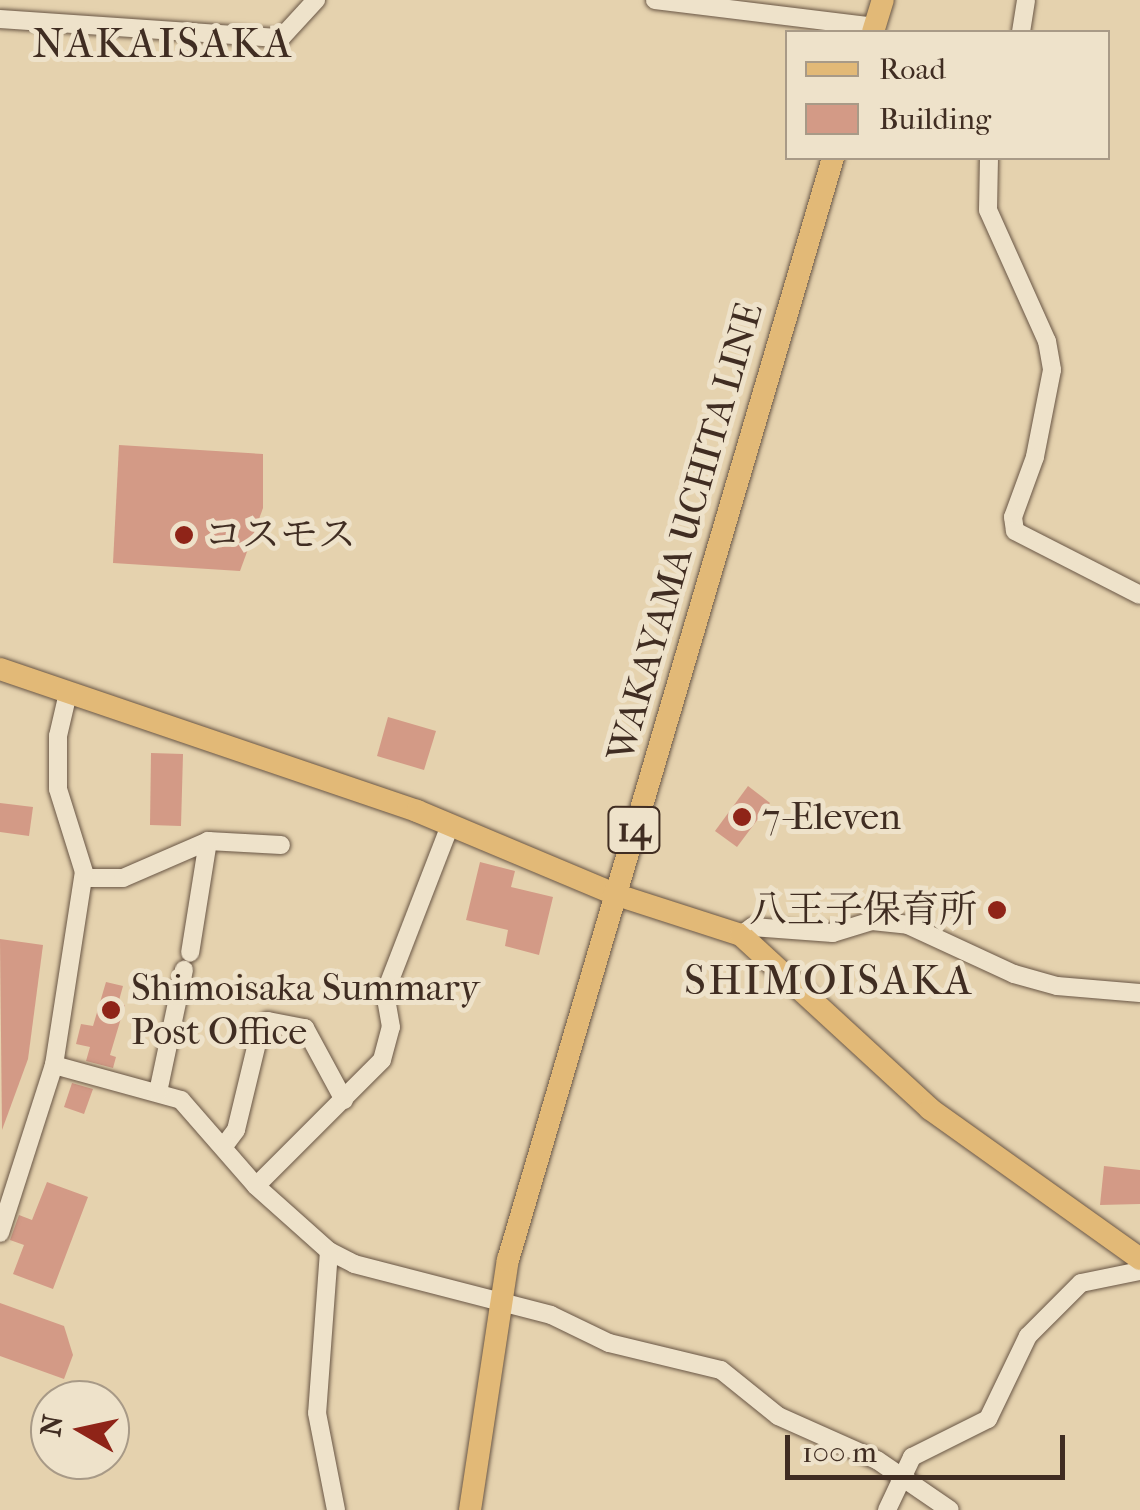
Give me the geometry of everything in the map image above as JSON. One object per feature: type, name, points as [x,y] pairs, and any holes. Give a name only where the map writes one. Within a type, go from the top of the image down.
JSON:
[{"type":"main road","points":[[874,30],[882,0]]},
{"type":"main road","name":"WAKAYAMA UCHITA LINE","points":[[470,1510],[508,1260],[832,160]]},
{"type":"main road","points":[[0,669],[450,825],[614,894],[740,934],[930,1110],[1140,1259]]},
{"type":"street","points":[[0,19],[280,38],[316,0]]},
{"type":"street","points":[[655,0],[874,30]]},
{"type":"street","points":[[1021,30],[1026,0]]},
{"type":"street","points":[[988,160],[988,210],[1047,341],[1052,370],[1035,457],[1013,516],[1015,532],[1140,596]]},
{"type":"street","points":[[0,1233],[36,1138],[54,1065],[84,878],[58,789],[68,692]]},
{"type":"street","points":[[256,1186],[344,1100],[386,1050],[391,1027],[385,993],[450,825]]},
{"type":"street","points":[[84,878],[123,878],[208,841],[281,845]]},
{"type":"street","points":[[158,1092],[187,962],[208,841]]},
{"type":"street","points":[[740,934],[752,927],[832,933],[872,921],[908,924],[1014,974],[1057,986],[1140,993]]},
{"type":"street","points":[[224,1146],[236,1130],[261,1028],[268,1020],[304,1028],[344,1100]]},
{"type":"street","points":[[54,1065],[158,1092],[201,1117],[256,1186],[329,1251],[501,1304],[552,1315],[609,1343],[720,1370],[778,1416],[904,1477],[950,1510]]},
{"type":"street","points":[[329,1251],[317,1413],[336,1510]]},
{"type":"street","points":[[886,1510],[912,1457],[988,1419],[1028,1336],[1081,1283],[1140,1271]]},
{"type":"building","name":"コスモス","points":[[119,445],[263,454],[263,508],[240,571],[113,563]]},
{"type":"building","points":[[388,717],[436,731],[424,770],[377,756]]},
{"type":"building","points":[[151,753],[183,754],[181,826],[150,825]]},
{"type":"building","name":"7-Eleven","points":[[748,786],[770,803],[737,847],[715,831]]},
{"type":"building","points":[[0,803],[33,807],[29,836],[0,832]]},
{"type":"building","points":[[480,862],[515,871],[511,887],[553,897],[539,955],[505,946],[508,930],[466,920]]},
{"type":"building","points":[[0,939],[43,945],[28,1059],[2,1130]]},
{"type":"building","points":[[106,982],[123,986],[118,1004],[125,1005],[110,1055],[116,1057],[113,1068],[86,1061],[90,1047],[76,1044],[81,1024],[93,1026]]},
{"type":"building","points":[[72,1083],[93,1089],[84,1114],[64,1107]]},
{"type":"building","points":[[1104,1166],[1140,1170],[1140,1204],[1100,1205]]},
{"type":"building","points":[[47,1182],[88,1197],[53,1289],[13,1274],[24,1245],[10,1240],[19,1215],[32,1220]]},
{"type":"building","points":[[0,1303],[64,1326],[73,1355],[64,1379],[0,1356]]},
{"type":"place","name":"コスモス","points":[[184,535]]},
{"type":"place","name":"7-Eleven","points":[[742,817]]},
{"type":"place","name":"八王子保育所","points":[[997,910]]},
{"type":"place","name":"Shimoisaka Summary Post Office","points":[[111,1010]]},
{"type":"district","name":"NAKAISAKA","points":[[163,44]]},
{"type":"district","name":"SHIMOISAKA","points":[[829,981]]}]
